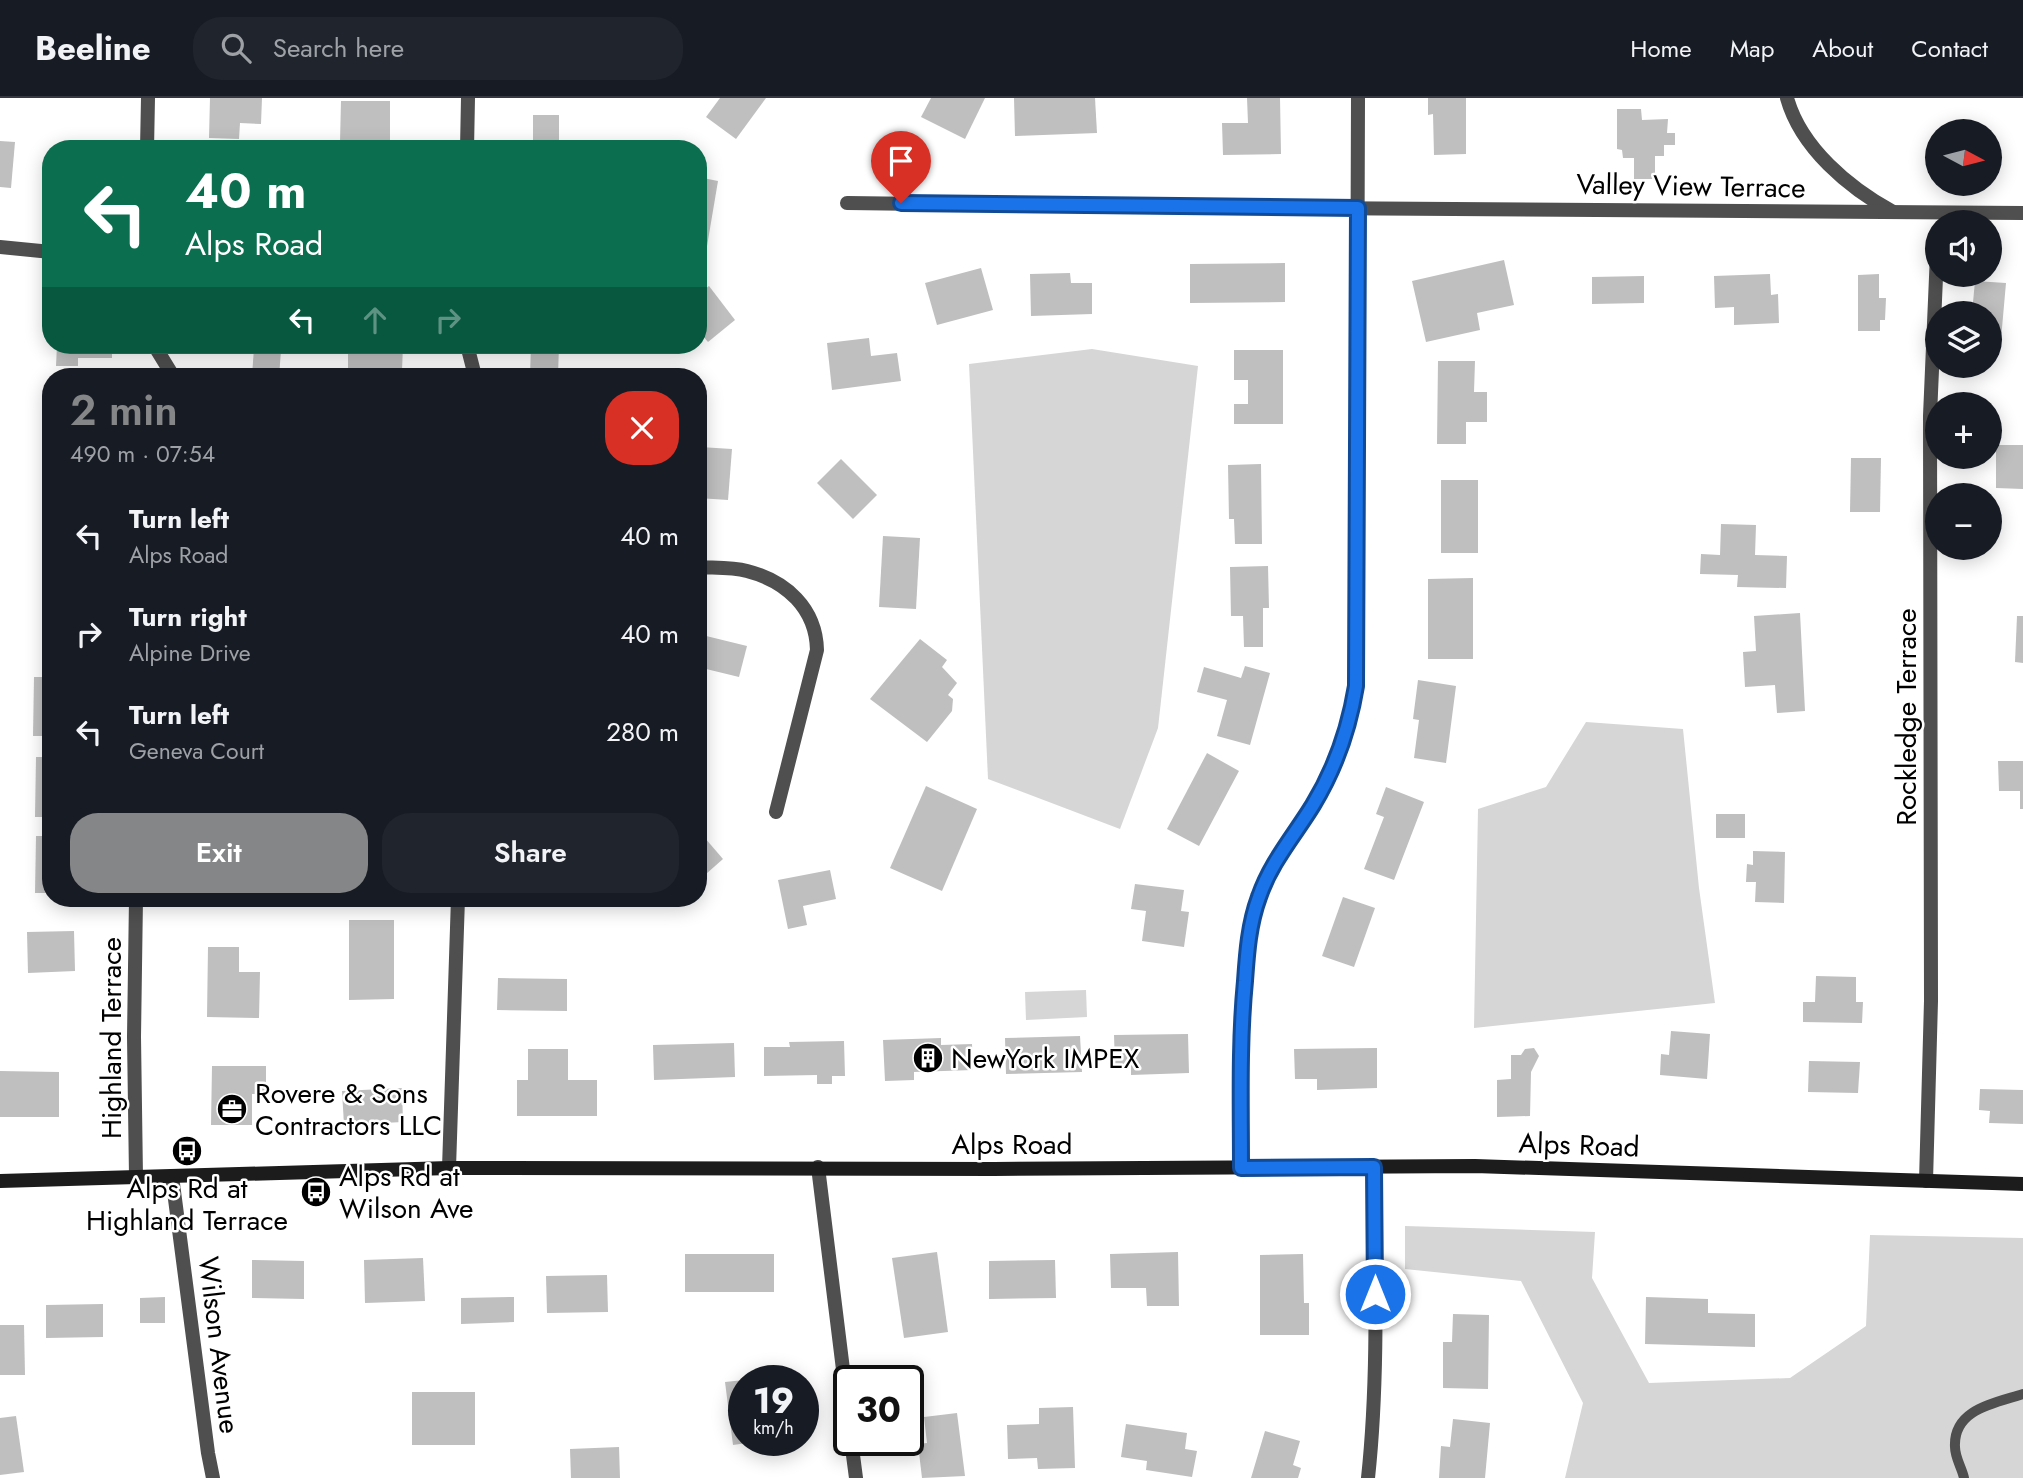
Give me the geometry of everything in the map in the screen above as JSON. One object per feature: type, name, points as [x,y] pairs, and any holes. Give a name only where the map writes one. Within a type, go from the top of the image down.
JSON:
[{"type":"main road","name":"Alps Road","points":[[0,1181],[449,1168],[1475,1166],[2023,1184]]},
{"type":"street","points":[[148,98],[148,140]]},
{"type":"street","points":[[467,140],[468,98]]},
{"type":"street","points":[[1241,1168],[1241,1023],[1249,933],[1268,875],[1312,807],[1333,768],[1347,732],[1356,686],[1358,98]]},
{"type":"street","points":[[1787,98],[1808,138],[1826,162],[1848,184],[1895,213]]},
{"type":"street","name":"Valley View Terrace","points":[[847,203],[1895,213],[1925,216]]},
{"type":"street","name":"Valley View Terrace","points":[[2002,214],[2023,213]]},
{"type":"street","points":[[0,247],[42,251]]},
{"type":"street","name":"Rockledge Terrace","points":[[1926,1181],[1931,1001],[1930,416],[1936,287]]},
{"type":"street","points":[[707,568],[745,570],[768,578],[788,590],[811,618],[817,637],[817,650],[776,812]]},
{"type":"street","name":"Highland Terrace","points":[[136,907],[136,1177]]},
{"type":"street","points":[[449,1168],[458,907]]},
{"type":"street","points":[[818,1167],[842,1365]]},
{"type":"street","points":[[1367,1478],[1372,1440],[1375,1366],[1374,1167]]},
{"type":"street","name":"Wilson Avenue","points":[[172,1176],[213,1478]]},
{"type":"street","points":[[854,1456],[856,1478]]},
{"type":"lane","points":[[1964,1478],[1955,1447],[1956,1431],[1966,1417],[1978,1408],[2023,1394]]},
{"type":"shaded area","points":[[1092,349],[1198,366],[1158,728],[1120,829],[988,779],[969,364]]},
{"type":"shaded area","points":[[1586,722],[1683,729],[1699,888],[1715,1003],[1474,1028],[1478,809],[1546,787]]},
{"type":"shaded area","points":[[1086,990],[1087,1017],[1026,1020],[1025,992]]},
{"type":"shaded area","points":[[1405,1226],[1595,1232],[1592,1278],[1649,1383],[1790,1378],[1866,1326],[1870,1235],[2023,1238],[2023,1478],[1565,1478],[1583,1403],[1521,1281],[1405,1269]]},
{"type":"building","points":[[210,98],[262,98],[261,124],[240,123],[239,139],[209,138]]},
{"type":"building","points":[[720,98],[766,98],[736,139],[706,117]]},
{"type":"building","points":[[931,98],[985,98],[965,139],[921,117]]},
{"type":"building","points":[[1014,98],[1095,98],[1097,133],[1015,136]]},
{"type":"building","points":[[1247,98],[1280,98],[1281,154],[1223,155],[1222,123],[1248,123]]},
{"type":"building","points":[[1428,98],[1466,98],[1466,154],[1434,155],[1433,114],[1428,115]]},
{"type":"building","points":[[341,101],[390,101],[390,140],[340,140]]},
{"type":"building","points":[[1617,109],[1641,109],[1642,120],[1668,119],[1667,133],[1675,133],[1675,145],[1664,145],[1664,156],[1655,156],[1655,179],[1634,179],[1634,158],[1623,158],[1622,150],[1617,149]]},
{"type":"building","points":[[533,115],[559,115],[559,140],[533,140]]},
{"type":"building","points":[[0,141],[15,142],[11,188],[0,187]]},
{"type":"building","points":[[707,179],[718,181],[707,246]]},
{"type":"building","points":[[1504,260],[1514,305],[1477,313],[1480,330],[1426,342],[1412,281]]},
{"type":"building","points":[[1285,263],[1285,302],[1190,303],[1190,264]]},
{"type":"building","points":[[981,268],[993,310],[937,325],[925,283]]},
{"type":"building","points":[[1070,273],[1071,283],[1092,283],[1092,314],[1031,316],[1030,274]]},
{"type":"building","points":[[1770,274],[1771,295],[1778,294],[1779,323],[1734,325],[1734,307],[1715,308],[1714,276]]},
{"type":"building","points":[[1879,274],[1879,298],[1886,298],[1885,320],[1880,320],[1880,331],[1858,331],[1858,275]]},
{"type":"building","points":[[1644,276],[1644,303],[1592,304],[1592,277]]},
{"type":"building","points":[[2002,283],[2006,283],[2002,328],[2002,301],[1973,301],[1974,287],[2002,287]]},
{"type":"building","points":[[709,286],[735,320],[708,342],[707,341]]},
{"type":"building","points":[[869,338],[871,356],[897,353],[901,381],[832,390],[827,343]]},
{"type":"building","points":[[1234,350],[1283,350],[1283,424],[1234,424],[1234,404],[1248,404],[1248,380],[1234,380]]},
{"type":"building","points":[[57,354],[112,354],[112,358],[78,358],[78,366],[56,366]]},
{"type":"building","points":[[254,354],[281,354],[280,368],[253,368]]},
{"type":"building","points":[[348,354],[403,354],[402,368],[348,368]]},
{"type":"building","points":[[531,354],[559,354],[558,368],[530,368]]},
{"type":"building","points":[[1438,361],[1475,361],[1474,392],[1487,392],[1487,422],[1466,422],[1466,444],[1437,444]]},
{"type":"building","points":[[2002,445],[2023,445],[2023,489],[2002,488],[2002,483],[1996,483],[1996,469],[2002,469]]},
{"type":"building","points":[[707,447],[732,449],[728,500],[707,499]]},
{"type":"building","points":[[1851,458],[1881,458],[1880,512],[1850,512]]},
{"type":"building","points":[[841,459],[877,495],[853,519],[817,483]]},
{"type":"building","points":[[1261,464],[1262,544],[1235,544],[1234,519],[1229,519],[1228,465]]},
{"type":"building","points":[[1441,480],[1478,480],[1478,553],[1441,553]]},
{"type":"building","points":[[1721,524],[1756,525],[1755,555],[1787,556],[1786,588],[1737,587],[1738,575],[1700,574],[1701,554],[1720,555]]},
{"type":"building","points":[[883,536],[920,538],[916,609],[879,607]]},
{"type":"building","points":[[1268,566],[1269,608],[1263,608],[1263,647],[1244,647],[1243,616],[1231,616],[1230,567]]},
{"type":"building","points":[[1473,578],[1473,659],[1428,659],[1428,579]]},
{"type":"building","points":[[1800,613],[1805,711],[1777,713],[1775,685],[1745,687],[1743,652],[1756,651],[1754,616]]},
{"type":"building","points":[[2017,616],[2023,616],[2023,663],[2015,662]]},
{"type":"building","points":[[707,636],[747,646],[739,677],[707,669]]},
{"type":"building","points":[[920,639],[947,660],[942,667],[957,683],[948,695],[953,699],[952,711],[927,742],[870,699]]},
{"type":"building","points":[[1245,666],[1270,673],[1250,745],[1217,736],[1227,700],[1197,692],[1204,667],[1241,678]]},
{"type":"building","points":[[34,677],[42,677],[42,736],[33,736]]},
{"type":"building","points":[[1418,680],[1456,686],[1446,763],[1414,758],[1419,720],[1413,719]]},
{"type":"building","points":[[1207,753],[1239,771],[1199,846],[1167,829]]},
{"type":"building","points":[[36,757],[42,757],[42,817],[35,817]]},
{"type":"building","points":[[1998,761],[2023,761],[2023,809],[2020,809],[2020,791],[1999,791]]},
{"type":"building","points":[[926,786],[977,809],[942,891],[890,868]]},
{"type":"building","points":[[1386,787],[1424,802],[1394,880],[1364,869],[1384,817],[1376,814]]},
{"type":"building","points":[[1716,814],[1745,814],[1745,838],[1716,838]]},
{"type":"building","points":[[36,836],[42,836],[42,893],[35,893]]},
{"type":"building","points":[[707,840],[723,859],[707,873]]},
{"type":"building","points":[[1753,851],[1785,852],[1784,903],[1755,902],[1756,882],[1746,882],[1747,864],[1753,865]]},
{"type":"building","points":[[830,870],[836,899],[803,906],[807,925],[788,929],[778,880]]},
{"type":"building","points":[[1135,884],[1184,890],[1181,911],[1189,912],[1184,947],[1142,941],[1146,911],[1131,909]]},
{"type":"building","points":[[1343,897],[1375,908],[1354,967],[1322,956]]},
{"type":"building","points":[[349,920],[394,920],[394,999],[349,1000]]},
{"type":"building","points":[[74,931],[75,971],[28,973],[27,932]]},
{"type":"building","points":[[208,947],[239,947],[239,972],[260,972],[259,1018],[207,1017]]},
{"type":"building","points":[[1816,976],[1856,977],[1856,1002],[1863,1002],[1862,1023],[1803,1022],[1803,1002],[1815,1002]]},
{"type":"building","points":[[498,978],[567,979],[567,1011],[497,1010]]},
{"type":"building","points":[[1671,1031],[1710,1034],[1707,1079],[1660,1075],[1661,1054],[1669,1055]]},
{"type":"building","points":[[1188,1034],[1189,1073],[1131,1075],[1131,1064],[1115,1065],[1114,1035]]},
{"type":"building","points":[[1080,1036],[1082,1072],[1006,1074],[1005,1038]]},
{"type":"building","name":"NewYork IMPEX","points":[[941,1038],[941,1045],[972,1044],[973,1070],[914,1072],[914,1080],[885,1081],[883,1040]]},
{"type":"building","points":[[844,1041],[845,1076],[832,1076],[832,1084],[817,1084],[817,1075],[764,1076],[764,1047],[790,1047],[789,1042]]},
{"type":"building","points":[[734,1043],[735,1077],[654,1080],[653,1045]]},
{"type":"building","points":[[1377,1048],[1377,1088],[1317,1090],[1317,1079],[1295,1079],[1294,1049]]},
{"type":"building","points":[[1534,1048],[1539,1056],[1531,1072],[1530,1116],[1497,1117],[1497,1080],[1511,1079],[1511,1055],[1521,1055],[1525,1049]]},
{"type":"building","points":[[528,1049],[568,1049],[568,1080],[597,1080],[597,1116],[517,1116],[517,1080],[528,1080]]},
{"type":"building","points":[[1809,1061],[1860,1062],[1858,1093],[1808,1092]]},
{"type":"building","name":"Rovere & Sons Contractors LLC","points":[[212,1066],[266,1066],[266,1094],[252,1094],[252,1125],[211,1125]]},
{"type":"building","points":[[0,1071],[59,1072],[59,1117],[0,1117]]},
{"type":"building","points":[[402,1088],[403,1122],[344,1125],[342,1091]]},
{"type":"building","points":[[1980,1089],[2023,1090],[2023,1124],[1989,1123],[1990,1111],[1979,1110]]},
{"type":"building","points":[[937,1252],[948,1332],[904,1338],[892,1258]]},
{"type":"building","points":[[1178,1252],[1179,1306],[1147,1306],[1146,1288],[1111,1288],[1110,1254]]},
{"type":"building","points":[[685,1254],[774,1254],[774,1292],[685,1292]]},
{"type":"building","points":[[1303,1254],[1304,1303],[1309,1303],[1309,1335],[1260,1335],[1260,1255]]},
{"type":"building","points":[[423,1258],[425,1301],[365,1303],[364,1260]]},
{"type":"building","points":[[252,1260],[304,1261],[304,1299],[252,1298]]},
{"type":"building","points":[[1055,1260],[1056,1298],[989,1299],[989,1261]]},
{"type":"building","points":[[607,1275],[608,1312],[547,1313],[546,1276]]},
{"type":"building","points":[[165,1297],[165,1323],[140,1323],[140,1298]]},
{"type":"building","points":[[514,1297],[514,1322],[461,1324],[461,1298]]},
{"type":"building","points":[[1646,1297],[1708,1299],[1708,1313],[1755,1314],[1755,1347],[1645,1344]]},
{"type":"building","points":[[103,1304],[103,1337],[46,1338],[46,1305]]},
{"type":"building","points":[[1453,1314],[1489,1315],[1488,1389],[1443,1388],[1443,1342],[1452,1342]]},
{"type":"building","points":[[0,1325],[24,1325],[25,1375],[0,1375]]},
{"type":"building","points":[[725,1382],[728,1382],[728,1406]]},
{"type":"building","points":[[412,1392],[475,1392],[475,1445],[412,1445]]},
{"type":"building","points":[[1073,1407],[1075,1468],[1038,1469],[1037,1458],[1008,1459],[1007,1425],[1039,1424],[1039,1408]]},
{"type":"building","points":[[957,1413],[965,1476],[922,1478],[919,1456],[924,1456],[924,1443],[927,1443],[924,1417]]},
{"type":"building","points":[[16,1416],[24,1472],[0,1475],[0,1418]]},
{"type":"building","points":[[1453,1419],[1490,1423],[1485,1478],[1439,1478],[1441,1446],[1450,1447]]},
{"type":"building","points":[[1126,1424],[1187,1433],[1185,1449],[1197,1451],[1192,1477],[1146,1470],[1147,1461],[1121,1457]]},
{"type":"building","points":[[1265,1431],[1300,1441],[1293,1465],[1301,1468],[1298,1478],[1251,1478]]},
{"type":"building","points":[[619,1447],[620,1478],[571,1478],[570,1449]]},
{"type":"place","name":"NewYork IMPEX","points":[[928,1058]]},
{"type":"place","name":"Rovere & Sons Contractors LLC","points":[[232,1109]]},
{"type":"place","name":"Alps Rd at Highland Terrace","points":[[187,1151]]},
{"type":"place","name":"Alps Rd at Wilson Ave","points":[[316,1192]]},
{"type":"route","points":[[901,203],[1358,208],[1356,686],[1352,714],[1333,768],[1312,807],[1268,875],[1249,933],[1241,1023],[1241,1168],[1374,1167],[1375,1294]]}]
